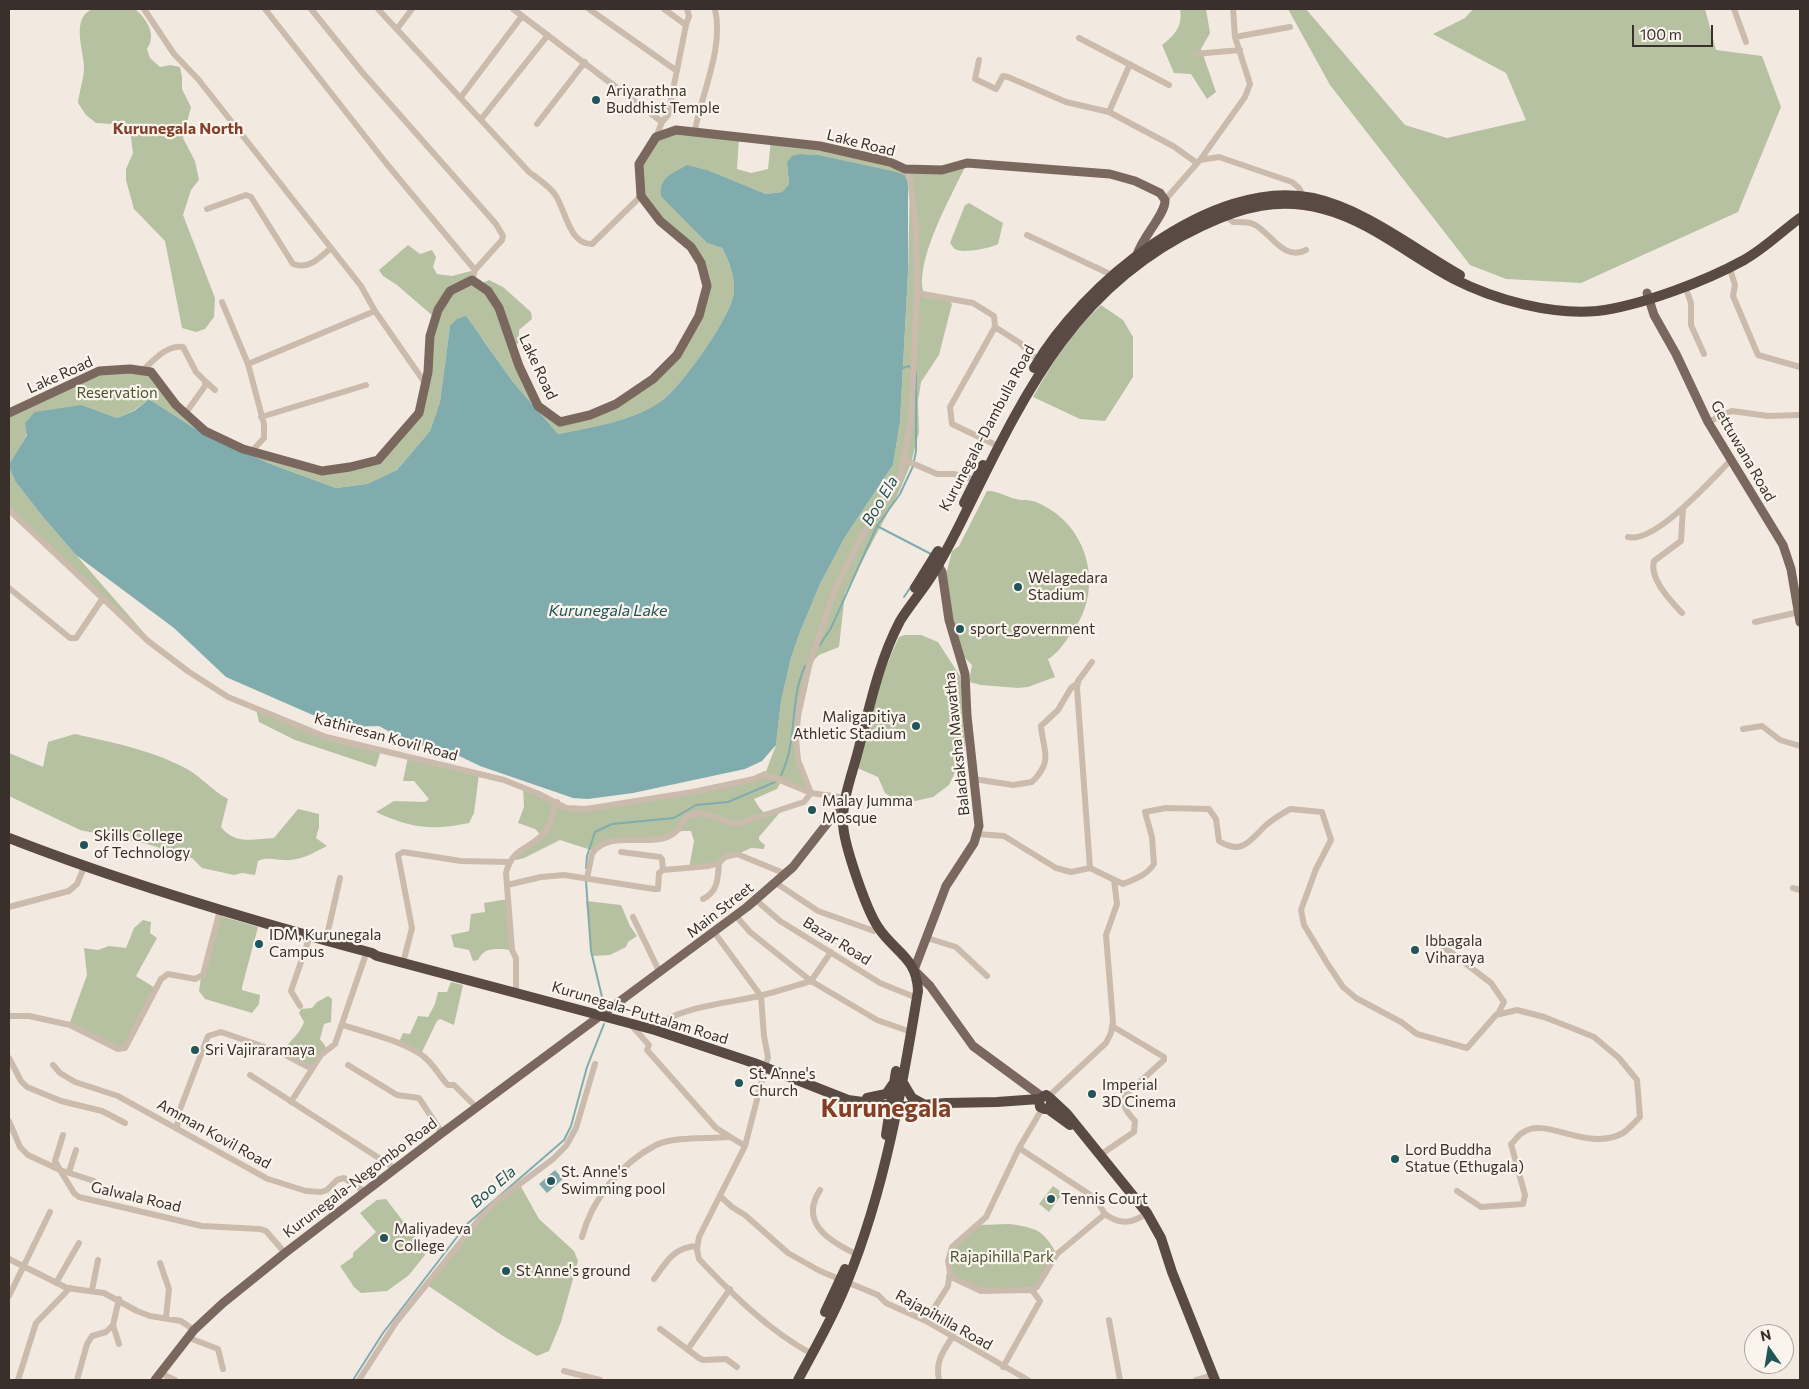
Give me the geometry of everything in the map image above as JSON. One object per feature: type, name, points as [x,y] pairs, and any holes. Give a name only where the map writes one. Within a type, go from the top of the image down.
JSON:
[{"type":"highway","name":"Kurunegala-Dambulla Road","points":[[1041,363],[1079,317],[1140,258],[1190,223],[1232,205],[1271,196],[1305,200],[1338,213],[1451,278],[1496,296],[1548,308],[1577,312],[1615,308],[1647,295],[1715,273]]},
{"type":"highway","name":"Kurunegala-Dambulla Road","points":[[914,997],[907,968],[882,943],[867,918],[843,847],[838,813],[886,652],[903,617],[935,563],[979,481],[1041,363],[1051,340],[1075,312],[1112,275],[1181,236],[1225,215],[1256,205],[1305,200]]},
{"type":"highway","name":"Kurunegala-Dambulla Road","points":[[1647,295],[1704,280],[1729,266],[1745,260],[1800,218]]},
{"type":"highway","name":"Kurunegala-Dambulla Road","points":[[843,798],[844,831],[872,915],[879,929],[908,960],[914,970],[918,984],[907,1031],[890,1131]]},
{"type":"highway","name":"Kurunegala-Puttalam Road","points":[[9,838],[220,910],[369,952],[377,956],[404,961],[656,1028],[868,1100],[924,1104],[1044,1102]]},
{"type":"highway","name":"Kurunegala-Puttalam Road","points":[[602,1014],[631,1024],[656,1028]]},
{"type":"highway","points":[[798,1380],[844,1281],[890,1131],[882,1113],[868,1100],[886,1094],[898,1081],[912,1098],[924,1104]]},
{"type":"highway","points":[[1044,1102],[1068,1114],[1077,1129],[1147,1213],[1161,1238],[1172,1272],[1214,1378]]},
{"type":"highway","points":[[844,1281],[890,1131],[904,1114],[924,1104]]},
{"type":"highway","points":[[791,1380],[809,1353]]},
{"type":"main road","name":"Lake Road","points":[[656,137],[676,130],[695,130],[739,138],[771,139],[820,146],[890,162],[905,169],[942,170],[967,164],[1110,174],[1135,181],[1160,193],[1165,200]]},
{"type":"main road","points":[[641,196],[639,164],[656,137]]},
{"type":"main road","name":"Lake Road","points":[[472,280],[488,291],[499,308],[519,366],[538,406],[548,415],[560,422],[590,415],[616,404],[653,379],[677,355],[699,316],[707,286],[701,263],[691,247],[660,221],[641,196]]},
{"type":"main road","points":[[1140,258],[1144,238],[1163,210],[1165,200]]},
{"type":"main road","points":[[142,371],[151,372],[176,405],[205,431],[251,452],[322,470],[350,467],[378,460],[419,412],[425,384],[430,336],[438,310],[450,291],[472,280]]},
{"type":"main road","name":"Gettuwana Road","points":[[1647,295],[1654,315],[1676,354],[1708,422],[1786,551],[1800,622]]},
{"type":"main road","name":"Lake Road","points":[[9,413],[99,372],[130,369],[142,371]]},
{"type":"main road","name":"Baladaksha Mawatha","points":[[935,563],[944,577],[952,631],[965,674],[979,826],[978,834]]},
{"type":"main road","name":"Main Street","points":[[602,1014],[736,916],[776,883],[786,874],[829,821],[838,813]]},
{"type":"main road","points":[[978,834],[946,886],[914,970],[930,986],[973,1046],[1044,1102]]},
{"type":"main road","name":"Kurunegala-Negombo Road","points":[[157,1376],[194,1330],[286,1253],[442,1133],[602,1014]]},
{"type":"street","points":[[144,9],[174,54],[198,79],[361,286],[375,311],[425,384]]},
{"type":"street","points":[[265,9],[386,164],[475,270]]},
{"type":"street","points":[[311,9],[362,72],[496,224],[503,236],[502,240],[475,270],[472,280]]},
{"type":"street","points":[[378,9],[482,118],[530,172],[555,194],[577,240],[585,244],[592,244],[641,196]]},
{"type":"street","points":[[397,29],[412,9]]},
{"type":"street","points":[[513,9],[662,122]]},
{"type":"street","points":[[589,9],[677,71]]},
{"type":"street","points":[[664,9],[686,25]]},
{"type":"street","points":[[656,137],[662,122],[668,115],[689,16],[687,9]]},
{"type":"street","points":[[695,130],[716,42],[718,23],[715,9]]},
{"type":"street","points":[[1165,200],[1199,161],[1245,97],[1249,79],[1235,37],[1233,9]]},
{"type":"street","points":[[1736,9],[1746,42]]},
{"type":"street","points":[[461,97],[522,16]]},
{"type":"street","points":[[1235,37],[1290,27]]},
{"type":"street","points":[[482,118],[548,35]]},
{"type":"street","points":[[1079,38],[1169,86]]},
{"type":"street","points":[[1195,54],[1240,50]]},
{"type":"street","points":[[979,60],[973,77],[996,89],[1003,76],[1066,102],[1109,112],[1199,161],[1219,157],[1292,182],[1305,200]]},
{"type":"street","points":[[537,124],[585,62]]},
{"type":"street","points":[[1109,112],[1130,64]]},
{"type":"street","points":[[811,793],[798,760],[796,739],[798,716],[808,666],[834,589],[862,535],[911,462],[917,293],[916,230],[910,179],[905,169]]},
{"type":"street","points":[[208,209],[246,195],[252,197],[293,264],[300,267],[312,264],[331,248]]},
{"type":"street","points":[[1225,215],[1233,222],[1251,223],[1286,252],[1302,252],[1306,250]]},
{"type":"street","points":[[1027,236],[1112,275]]},
{"type":"street","points":[[1729,266],[1735,285],[1733,296],[1758,355],[1800,367]]},
{"type":"street","points":[[1685,286],[1691,304],[1691,325],[1704,354]]},
{"type":"street","points":[[917,293],[973,303],[994,316],[995,327],[950,407],[952,424],[997,446]]},
{"type":"street","points":[[222,302],[248,364],[262,417],[264,438],[251,452]]},
{"type":"street","points":[[248,364],[375,311]]},
{"type":"street","points":[[995,327],[1020,343],[1041,363]]},
{"type":"street","points":[[142,371],[167,350],[175,346],[183,347],[196,372],[215,390]]},
{"type":"street","points":[[185,414],[205,386],[205,381]]},
{"type":"street","points":[[262,417],[366,385]]},
{"type":"street","points":[[1708,422],[1732,410],[1768,416],[1800,415]]},
{"type":"street","points":[[1628,537],[1632,538],[1656,530],[1682,508],[1731,460]]},
{"type":"street","points":[[911,462],[937,474],[954,474],[979,481]]},
{"type":"street","points":[[1682,508],[1681,541],[1654,561],[1653,566],[1660,585],[1682,613]]},
{"type":"street","name":"Kathiresan Kovil Road","points":[[9,510],[158,649],[228,697],[326,738],[504,780],[557,802],[566,808],[586,809],[693,792],[754,779],[765,774],[811,793]]},
{"type":"street","points":[[9,588],[70,638],[76,638],[85,627],[102,598]]},
{"type":"street","points":[[1755,622],[1799,612]]},
{"type":"street","points":[[974,780],[1013,784],[1032,782],[1046,764],[1046,746],[1042,739],[1041,726],[1058,710],[1071,688],[1078,683],[1092,662]]},
{"type":"street","points":[[1078,683],[1079,726],[1090,868]]},
{"type":"street","points":[[1743,729],[1762,726],[1780,740],[1800,746]]},
{"type":"street","points":[[811,793],[843,798]]},
{"type":"street","points":[[586,878],[592,854],[606,844],[616,841],[665,837],[681,827],[687,816],[701,812],[737,824],[804,802],[811,793]]},
{"type":"street","points":[[516,991],[516,958],[512,950],[506,874],[509,862],[515,853],[546,831],[557,802]]},
{"type":"street","points":[[978,834],[1004,836],[1056,868],[1071,872],[1090,868],[1123,884],[1137,879],[1150,870],[1154,864],[1152,837],[1146,812],[1166,808],[1210,809],[1216,819],[1219,841],[1229,848],[1245,846],[1256,838],[1265,826],[1290,809],[1322,812],[1331,840],[1316,869],[1301,910],[1307,932],[1343,987],[1356,998],[1402,1022],[1416,1034],[1467,1048],[1481,1030],[1498,1014],[1504,1002],[1491,983],[1436,942]]},
{"type":"street","points":[[404,961],[412,928],[398,855],[402,852],[462,861],[509,862]]},
{"type":"street","points":[[621,852],[660,857],[663,870]]},
{"type":"street","points":[[704,899],[712,895],[716,886],[719,863],[724,857],[737,854],[786,874]]},
{"type":"street","points":[[507,884],[541,877],[564,875],[654,889],[658,888],[659,873],[663,870],[719,863]]},
{"type":"street","points":[[9,906],[69,891],[77,884],[85,865]]},
{"type":"street","points":[[326,940],[340,878]]},
{"type":"street","points":[[926,1321],[948,1286],[948,1261],[952,1247],[986,1217],[1019,1148],[1044,1102],[1106,1043],[1112,1026],[1113,1006],[1106,935],[1117,904],[1114,880]]},
{"type":"street","points":[[776,883],[818,911],[874,931]]},
{"type":"street","points":[[1793,888],[1800,890]]},
{"type":"street","name":"Bazar Road","points":[[756,900],[774,917],[880,983],[914,997]]},
{"type":"street","points":[[9,1016],[29,1016],[70,1025],[118,1049],[125,1048],[161,979],[168,974],[195,979],[203,975],[220,910]]},
{"type":"street","points":[[736,916],[750,932],[811,981],[877,1020],[907,1031]]},
{"type":"street","points":[[633,917],[660,973]]},
{"type":"street","points":[[714,932],[761,996],[764,1036],[768,1057],[745,1146],[696,1246],[699,1259],[730,1289],[776,1331],[809,1353]]},
{"type":"street","points":[[300,1006],[291,991],[310,936]]},
{"type":"street","points":[[927,938],[956,947],[987,976]]},
{"type":"street","points":[[291,1102],[321,1055],[335,1044],[369,952]]},
{"type":"street","points":[[656,1028],[683,1013],[761,996],[811,981],[831,952]]},
{"type":"street","points":[[1457,1191],[1481,1207],[1523,1204],[1525,1194],[1511,1144],[1522,1132],[1543,1127],[1580,1139],[1602,1139],[1623,1133],[1640,1117],[1637,1080],[1619,1058],[1594,1037],[1544,1017],[1517,1010],[1498,1014]]},
{"type":"street","points":[[631,1024],[650,1045],[647,1050],[716,1128],[745,1146]]},
{"type":"street","points":[[343,1025],[421,1054],[440,1073],[448,1085],[454,1085],[477,1108]]},
{"type":"street","points":[[1100,1155],[1134,1132],[1135,1121],[1123,1103],[1125,1095],[1164,1060],[1164,1057],[1112,1026]]},
{"type":"street","points":[[177,1128],[180,1112],[208,1036],[221,1032],[282,1053],[312,1069]]},
{"type":"street","points":[[9,1058],[21,1082],[27,1087],[61,1101],[102,1111],[125,1123]]},
{"type":"street","points":[[359,1380],[397,1320],[480,1217],[519,1183],[553,1159],[572,1138],[595,1064]]},
{"type":"street","name":"Amman Kovil Road","points":[[53,1065],[60,1073],[74,1082],[118,1096],[145,1109],[155,1118],[177,1128],[268,1179],[306,1191],[321,1192],[337,1180],[344,1178],[364,1192]]},
{"type":"street","points":[[348,1065],[397,1095],[418,1098],[442,1133]]},
{"type":"street","points":[[250,1075],[396,1168]]},
{"type":"street","points":[[9,1121],[20,1147],[28,1155],[60,1170],[94,1180]]},
{"type":"street","points":[[60,1170],[55,1161],[63,1135]]},
{"type":"street","points":[[582,1237],[585,1226],[601,1194],[624,1169],[657,1145],[674,1141],[729,1137]]},
{"type":"street","points":[[1019,1148],[1095,1198],[1105,1214],[1115,1221],[1135,1221],[1147,1213]]},
{"type":"street","points":[[69,1172],[76,1150]]},
{"type":"street","name":"Galwala Road","points":[[60,1170],[74,1193],[79,1197],[202,1226],[260,1229],[266,1231],[286,1253]]},
{"type":"street","points":[[820,1190],[814,1199],[813,1218],[821,1230],[835,1244],[852,1252]]},
{"type":"street","name":"Rajapihilla Road","points":[[720,1196],[732,1207],[746,1215],[788,1254],[878,1295],[886,1303],[926,1321],[1028,1380]]},
{"type":"street","points":[[9,1296],[50,1212]]},
{"type":"street","points":[[949,1276],[981,1291],[1032,1290],[1037,1286],[1057,1254],[1105,1214]]},
{"type":"street","points":[[56,1283],[79,1243]]},
{"type":"street","points":[[654,1279],[672,1254],[685,1246],[696,1246]]},
{"type":"street","points":[[9,1258],[56,1283],[70,1288],[104,1292],[137,1311],[150,1316],[181,1321],[194,1330]]},
{"type":"street","points":[[92,1290],[98,1260]]},
{"type":"street","points":[[160,1264],[169,1289],[166,1318]]},
{"type":"street","points":[[18,1380],[36,1322],[70,1288]]},
{"type":"street","points":[[688,1349],[730,1289]]},
{"type":"street","points":[[1003,1367],[1040,1301],[1032,1290]]},
{"type":"street","points":[[119,1299],[113,1325],[119,1344]]},
{"type":"street","points":[[1109,1320],[1120,1380]]},
{"type":"street","points":[[77,1380],[87,1344],[92,1336],[106,1332],[113,1325]]},
{"type":"street","points":[[660,1328],[703,1360],[721,1358],[737,1368]]},
{"type":"street","points":[[939,1380],[937,1370],[939,1358],[953,1336]]},
{"type":"street","points":[[187,1337],[218,1349],[223,1369]]},
{"type":"street","points":[[564,1370],[600,1380]]},
{"type":"street","points":[[157,1376],[176,1380]]},
{"type":"street","points":[[1196,1380],[1214,1378]]},
{"type":"green space","points":[[93,9],[135,9],[147,22],[151,33],[150,44],[147,49],[150,58],[160,67],[170,65],[180,67],[182,89],[191,107],[183,138],[195,161],[199,180],[191,190],[183,215],[215,298],[214,317],[205,329],[196,332],[182,328],[165,241],[134,209],[126,180],[126,169],[133,153],[131,137],[122,128],[111,124],[96,123],[86,115],[78,103],[84,67],[80,27],[86,13]]},
{"type":"green space","points":[[1180,9],[1206,9],[1210,33],[1201,49],[1216,92],[1207,99],[1191,74],[1174,73],[1162,45],[1177,30],[1181,15]]},
{"type":"green space","points":[[1288,9],[1306,9],[1405,125],[1447,138],[1526,120],[1506,73],[1433,34],[1465,18],[1473,9],[1705,9],[1716,50],[1762,56],[1781,107],[1738,212],[1581,283],[1506,279],[1470,265],[1330,85]]},
{"type":"green space","name":"Reservation","points":[[676,130],[739,138],[737,169],[751,173],[768,169],[771,139],[905,169],[967,163],[943,211],[923,269],[922,285],[926,298],[948,299],[952,304],[939,355],[921,382],[918,401],[919,432],[911,463],[899,492],[845,593],[839,647],[819,655],[808,666],[796,748],[811,793],[782,780],[777,789],[754,799],[765,812],[782,810],[759,837],[759,840],[765,845],[764,849],[751,848],[719,863],[689,868],[694,841],[691,831],[682,831],[665,837],[616,841],[594,851],[560,840],[524,858],[516,860],[513,857],[541,835],[535,829],[518,823],[524,807],[523,787],[566,808],[586,809],[646,800],[765,774],[776,745],[781,701],[791,658],[800,632],[820,584],[845,537],[893,465],[900,422],[908,273],[910,179],[905,175],[819,155],[800,154],[787,162],[789,184],[782,192],[766,194],[710,171],[692,227],[707,243],[722,248],[725,253],[734,281],[731,303],[704,351],[669,395],[648,409],[624,419],[558,434],[513,382],[482,338],[450,326],[440,402],[430,431],[397,470],[367,484],[336,488],[268,463],[194,428],[149,399],[133,411],[117,418],[82,405],[27,434],[10,465],[15,481],[43,517],[158,649],[9,510],[9,413],[99,371],[151,372],[205,431],[243,449],[322,471],[378,460],[419,413],[434,317],[397,285],[383,276],[379,270],[408,245],[420,254],[432,250],[436,257],[433,267],[437,274],[452,276],[475,270],[473,280],[480,284],[489,280],[503,287],[531,312],[532,319],[519,330],[519,341],[513,351],[538,406],[560,422],[616,404],[677,355],[699,316],[707,286],[701,263],[641,196],[639,164],[656,137]]},
{"type":"green space","points":[[969,203],[1003,223],[998,244],[995,246],[963,251],[955,249],[950,243],[965,205]]},
{"type":"green space","points":[[1101,305],[1123,320],[1133,337],[1133,377],[1105,421],[1080,419],[1033,397],[1064,348]]},
{"type":"green space","name":"Welagedara Stadium","points":[[987,491],[1035,502],[1055,513],[1069,526],[1079,541],[1086,559],[1089,577],[1088,596],[1083,614],[1062,646],[1048,659],[1055,677],[1028,687],[981,685],[969,682],[972,665],[963,656],[955,633],[946,575],[952,551],[959,546]]},
{"type":"green space","name":"Maligapitiya Athletic Stadium","points":[[921,635],[938,642],[960,676],[965,716],[965,751],[949,785],[933,797],[915,801],[895,800],[885,793],[878,777],[855,767],[874,701],[886,669],[899,637]]},
{"type":"green space","points":[[256,709],[326,737],[381,750],[376,767],[295,740],[259,722]]},
{"type":"green space","points":[[75,734],[146,752],[174,762],[192,772],[228,799],[221,827],[226,833],[238,839],[274,838],[298,809],[319,814],[319,827],[316,838],[327,846],[300,858],[258,861],[255,875],[242,873],[234,875],[202,868],[192,858],[147,844],[80,830],[9,796],[9,753],[43,767],[48,742]]},
{"type":"green space","points":[[408,757],[479,774],[474,813],[469,823],[443,827],[411,825],[376,812],[394,801],[425,802],[429,799],[414,781],[403,781]]},
{"type":"green space","points":[[508,899],[512,950],[488,950],[478,960],[473,961],[469,950],[454,947],[451,935],[469,931],[471,914],[485,912],[484,903]]},
{"type":"green space","points":[[586,901],[621,905],[630,926],[637,936],[628,942],[626,947],[610,955],[592,956]]},
{"type":"green space","points":[[221,916],[258,927],[242,987],[242,990],[260,995],[259,1004],[252,1013],[205,999],[199,991],[201,977]]},
{"type":"green space","points":[[143,920],[151,922],[150,933],[157,938],[136,976],[155,988],[124,1047],[116,1046],[70,1022],[87,975],[84,948],[98,950],[109,946],[126,948],[134,928]]},
{"type":"green space","points":[[451,982],[463,985],[454,1025],[440,1019],[437,1021],[421,1054],[398,1044],[403,1033],[410,1034],[418,1016],[428,1017],[435,1004],[438,992],[447,992]]},
{"type":"green space","points":[[328,996],[332,999],[331,1022],[324,1024],[320,1039],[326,1047],[312,1069],[282,1053],[304,1022],[299,1013],[301,1009],[312,1008],[317,1002]]},
{"type":"green space","name":"St Anne's ground","points":[[519,1183],[539,1219],[574,1251],[578,1261],[561,1322],[549,1351],[537,1356],[503,1336],[427,1285],[466,1234]]},
{"type":"green space","name":"Tennis Court","points":[[1053,1186],[1063,1193],[1049,1212],[1039,1204]]},
{"type":"green space","points":[[386,1199],[423,1247],[425,1255],[409,1275],[387,1291],[361,1293],[354,1287],[340,1266],[353,1257],[353,1253],[376,1232],[360,1213],[377,1200]]},
{"type":"green space","name":"Rajapihilla Park","points":[[1010,1224],[1033,1229],[1043,1235],[1057,1254],[1037,1287],[981,1291],[949,1276],[949,1254],[979,1225]]},
{"type":"water","name":"Kurunegala Lake","points":[[800,154],[819,155],[896,172],[905,175],[908,182],[908,273],[900,422],[893,465],[845,537],[820,584],[800,632],[791,658],[781,701],[776,745],[762,761],[745,769],[633,793],[588,799],[573,798],[480,766],[451,752],[410,743],[379,726],[347,727],[331,723],[226,677],[174,628],[76,555],[15,481],[9,465],[27,435],[25,423],[35,412],[82,405],[117,418],[134,411],[149,399],[194,428],[268,463],[336,488],[367,484],[397,470],[430,431],[440,402],[450,326],[457,319],[466,316],[513,382],[558,434],[624,419],[660,402],[680,383],[715,334],[731,303],[734,292],[731,269],[722,248],[707,243],[661,196],[664,180],[687,165],[710,171],[766,194],[782,192],[789,184],[787,162],[792,156]]},
{"type":"water","name":"St. Anne's Swimming pool","points":[[555,1170],[563,1179],[547,1193],[539,1184]]},
{"type":"waterway","name":"Boo Ela","points":[[903,368],[909,366],[912,369]]},
{"type":"waterway","name":"Boo Ela","points":[[914,461],[916,451],[916,372]]},
{"type":"waterway","name":"Boo Ela","points":[[819,646],[831,628],[877,526],[900,494],[913,466]]},
{"type":"waterway","points":[[877,526],[930,555]]},
{"type":"waterway","points":[[904,597],[912,585]]},
{"type":"waterway","name":"Boo Ela","points":[[781,775],[790,749],[797,693],[805,666]]},
{"type":"waterway","name":"Boo Ela","points":[[586,868],[587,856],[595,832],[612,824],[674,818],[696,805],[728,802],[775,782]]},
{"type":"waterway","name":"Boo Ela","points":[[586,881],[591,951],[603,1001]]},
{"type":"waterway","name":"Boo Ela","points":[[353,1380],[383,1333],[467,1224],[564,1140],[571,1126],[587,1067],[604,1024]]},
{"type":"place","name":"Ariyarathna Buddhist Temple","points":[[596,100]]},
{"type":"place","name":"Welagedara Stadium","points":[[1018,587]]},
{"type":"place","name":"sport_government","points":[[960,629]]},
{"type":"place","name":"Maligapitiya Athletic Stadium","points":[[916,726]]},
{"type":"place","name":"Malay Jumma Mosque","points":[[812,810]]},
{"type":"place","name":"Skills College of Technology","points":[[84,845]]},
{"type":"place","name":"IDM, Kurunegala Campus","points":[[259,944]]},
{"type":"place","name":"Ibbagala Viharaya","points":[[1415,950]]},
{"type":"place","name":"Sri Vajiraramaya","points":[[195,1050]]},
{"type":"place","name":"St. Anne's Church","points":[[739,1083]]},
{"type":"place","name":"Imperial 3D Cinema","points":[[1092,1094]]},
{"type":"place","name":"Lord Buddha Statue (Ethugala)","points":[[1395,1159]]},
{"type":"place","name":"St. Anne's Swimming pool","points":[[551,1181]]},
{"type":"place","name":"Tennis Court","points":[[1051,1199]]},
{"type":"place","name":"Maliyadeva College","points":[[384,1238]]},
{"type":"place","name":"St Anne's ground","points":[[506,1271]]},
{"type":"district","name":"Kurunegala North","points":[[178,129]]},
{"type":"district","name":"Kurunegala","points":[[886,1109]]}]
